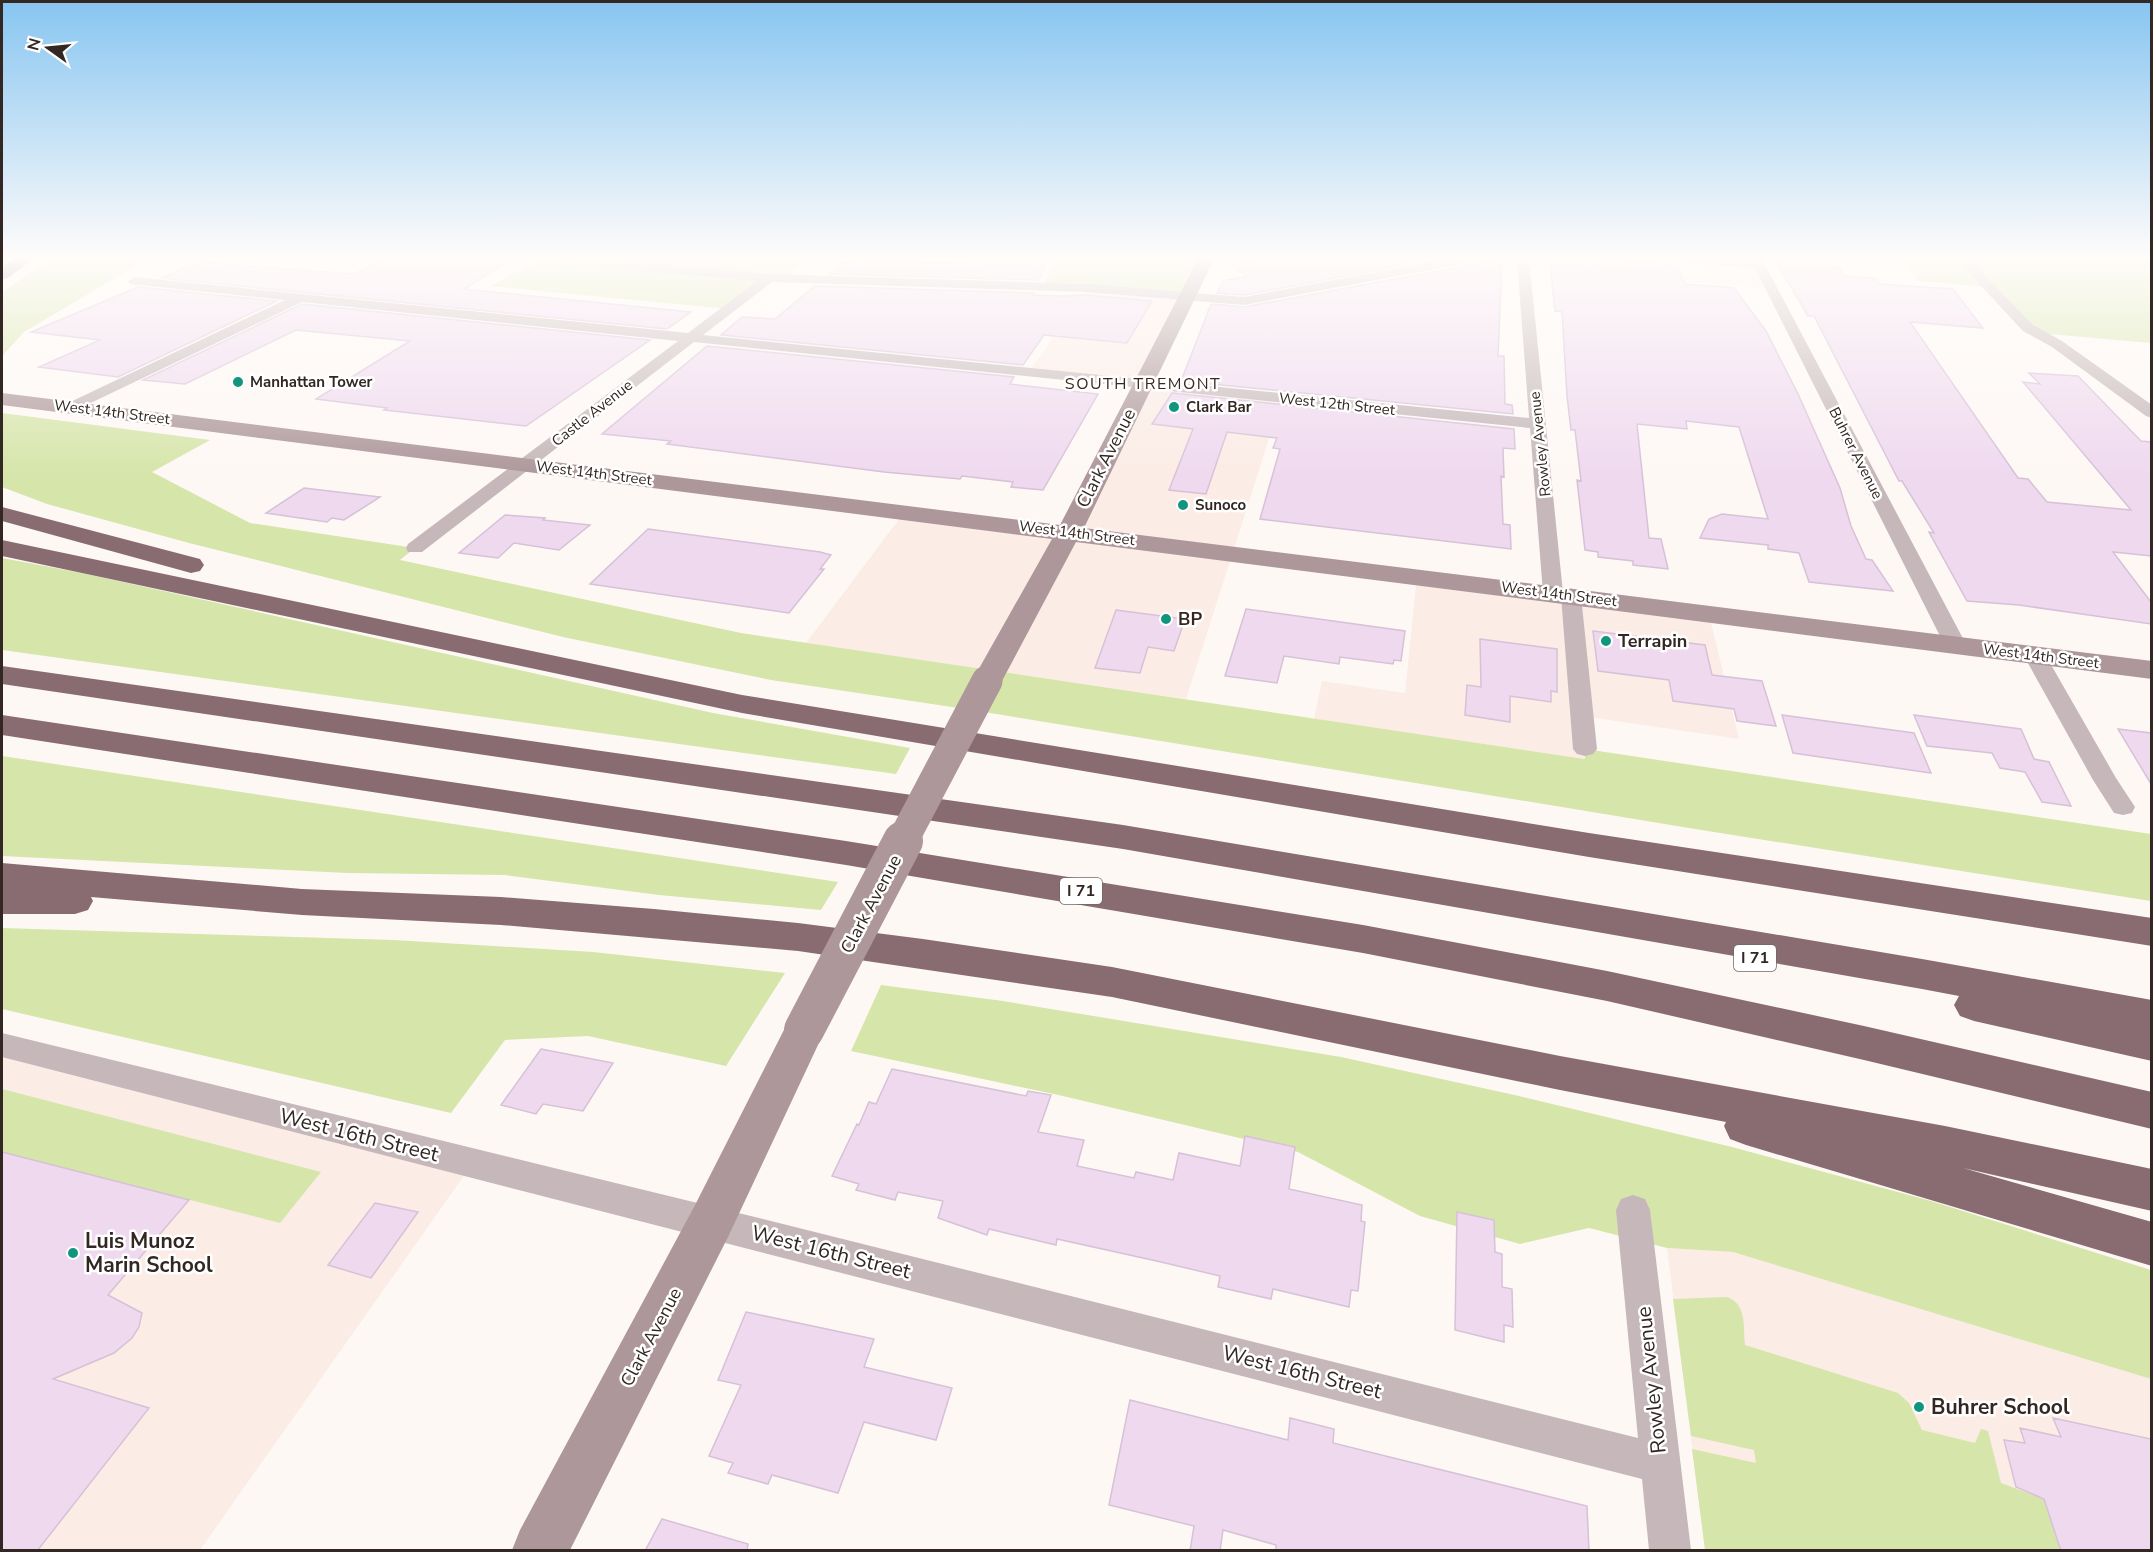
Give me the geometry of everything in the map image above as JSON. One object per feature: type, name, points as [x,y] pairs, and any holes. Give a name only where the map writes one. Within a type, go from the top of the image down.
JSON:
[{"type":"highway","points":[[2,514],[210,571],[481,650]]},
{"type":"highway","points":[[2,548],[228,594],[742,705],[1589,845],[2151,932]]},
{"type":"highway","name":"I 71","points":[[2,675],[1111,835],[1357,876],[1578,920],[2151,1044]]},
{"type":"highway","name":"I 71","points":[[2,725],[846,853],[1363,939],[1640,994],[1864,1043],[2151,1111]]},
{"type":"highway","points":[[1589,845],[2151,951]]},
{"type":"highway","points":[[2,876],[302,902],[501,911],[654,923],[798,937],[923,954],[1112,982],[1560,1073],[1945,1144],[2151,1190]]},
{"type":"highway","points":[[1357,876],[2151,1016]]},
{"type":"highway","points":[[2,901],[302,902]]},
{"type":"highway","points":[[1560,1073],[2151,1244]]},
{"type":"street","points":[[71,407],[230,331]]},
{"type":"street","name":"West 12th Street","points":[[625,331],[1538,424]]},
{"type":"street","name":"Castle Avenue","points":[[415,548],[698,331]]},
{"type":"street","name":"Clark Avenue","points":[[540,1551],[711,1222],[804,1030],[987,681],[1069,532],[1169,331]]},
{"type":"street","name":"Rowley Avenue","points":[[1530,331],[1538,424],[1585,748]]},
{"type":"street","name":"Buhrer Avenue","points":[[1793,331],[1956,646]]},
{"type":"street","points":[[2034,331],[2057,344],[2151,413]]},
{"type":"street","name":"West 14th Street","points":[[2,399],[2151,670]]},
{"type":"street","points":[[2035,656],[2105,780],[2123,807]]},
{"type":"street","name":"West 16th Street","points":[[2,1045],[1659,1463]]},
{"type":"street","name":"Rowley Avenue","points":[[1633,1210],[1670,1551]]},
{"type":"shaded area","points":[[1057,331],[1169,331],[1143,384],[1282,398],[1186,699],[806,643],[905,511],[1069,532],[1143,385],[1028,373]]},
{"type":"shaded area","points":[[1417,576],[1709,614],[1739,739],[1582,716],[1586,759],[1314,719],[1322,681],[1405,693]]},
{"type":"shaded area","points":[[2,1045],[473,1163],[200,1550],[2,1550]]},
{"type":"shaded area","name":"Buhrer School","points":[[1667,1248],[1733,1252],[2151,1379],[2151,1550],[1705,1550]]},
{"type":"green space","points":[[2,331],[25,331],[24,332],[2,356]]},
{"type":"green space","points":[[2036,331],[2151,331],[2151,343]]},
{"type":"green space","points":[[2,413],[210,440],[152,472],[250,523],[415,548],[400,560],[741,633],[1585,759],[1585,749],[2151,834],[2151,901],[1689,828],[972,710],[771,680],[563,637],[189,543],[47,504],[2,487]]},
{"type":"green space","points":[[2,558],[82,573],[713,713],[910,748],[896,774],[2,650]]},
{"type":"green space","points":[[2,756],[838,882],[821,910],[659,895],[505,875],[348,873],[2,856]]},
{"type":"green space","points":[[2,928],[394,940],[593,952],[785,973],[726,1066],[588,1036],[505,1040],[451,1113],[2,1009]]},
{"type":"green space","points":[[881,985],[1003,1001],[1341,1057],[1519,1096],[1732,1147],[1931,1201],[2151,1270],[2151,1379],[1733,1252],[1667,1248],[1589,1228],[1520,1244],[1420,1216],[1298,1152],[1063,1096],[851,1051]]},
{"type":"green space","points":[[2,1089],[321,1172],[280,1223],[2,1152]]},
{"type":"green space","points":[[1727,1297],[1733,1300],[1741,1310],[1745,1345],[1898,1393],[1909,1403],[1922,1430],[1975,1443],[1981,1429],[1988,1431],[2001,1483],[2044,1499],[2061,1550],[1705,1550],[1692,1449],[1756,1463],[1754,1450],[1691,1436],[1673,1299]]},
{"type":"building","points":[[213,331],[118,377],[39,367],[100,340],[31,332]]},
{"type":"building","points":[[245,331],[293,331],[185,384],[143,380]]},
{"type":"building","points":[[311,331],[567,331],[650,340],[526,426],[384,410],[387,408],[316,399],[410,341]]},
{"type":"building","points":[[725,331],[1134,331],[1127,343],[1044,335],[1023,365],[721,335]]},
{"type":"building","points":[[1200,331],[1499,331],[1498,356],[1504,356],[1505,404],[1512,405],[1513,414],[1181,381]]},
{"type":"building","points":[[1563,331],[1766,331],[1798,394],[1840,488],[1851,526],[1866,559],[1872,560],[1893,591],[1809,582],[1799,553],[1768,549],[1768,545],[1700,538],[1709,519],[1722,514],[1768,519],[1739,427],[1686,421],[1687,429],[1637,424],[1649,538],[1661,539],[1668,569],[1633,565],[1633,561],[1598,557],[1598,552],[1585,550],[1577,480],[1581,481],[1575,430],[1571,430]]},
{"type":"building","points":[[1822,331],[1917,331],[2018,478],[2028,479],[2047,502],[2131,510],[2023,382],[2040,384],[2029,373],[2078,376],[2141,441],[2151,442],[2151,556],[2113,552],[2151,602],[2151,624],[2019,605],[1967,601],[1929,532],[1934,533],[1902,481],[1899,481]]},
{"type":"building","points":[[707,346],[1014,377],[1010,384],[1098,394],[1043,490],[1011,487],[1013,482],[962,476],[960,479],[884,472],[667,444],[671,441],[602,434]]},
{"type":"building","points":[[1172,393],[1514,429],[1515,449],[1503,448],[1504,477],[1501,476],[1503,524],[1510,525],[1511,549],[1260,519],[1280,449],[1273,448],[1277,438],[1227,432],[1206,494],[1169,490],[1193,429],[1152,424]]},
{"type":"building","points":[[304,488],[380,497],[344,520],[332,518],[327,522],[266,513]]},
{"type":"building","points":[[505,515],[590,525],[559,550],[514,543],[498,558],[459,553]]},
{"type":"building","points":[[648,529],[831,555],[820,569],[824,569],[789,613],[590,584]]},
{"type":"building","points":[[1246,609],[1405,631],[1401,661],[1394,660],[1393,664],[1340,657],[1339,664],[1284,656],[1277,683],[1225,676]]},
{"type":"building","points":[[1116,610],[1185,619],[1174,651],[1148,647],[1140,673],[1095,668]]},
{"type":"building","points":[[1593,631],[1705,645],[1712,675],[1762,681],[1776,726],[1737,721],[1734,709],[1673,701],[1669,680],[1598,671]]},
{"type":"building","points":[[1480,639],[1557,649],[1557,692],[1551,691],[1551,702],[1510,696],[1510,722],[1465,715],[1467,685],[1481,687]]},
{"type":"building","points":[[1782,715],[1914,733],[1931,773],[1793,753]]},
{"type":"building","points":[[1914,715],[2021,729],[2034,759],[2049,762],[2071,806],[2042,802],[2025,772],[2000,768],[1992,753],[1927,746]]},
{"type":"building","points":[[2118,729],[2151,733],[2151,784]]},
{"type":"building","points":[[541,1049],[613,1063],[583,1111],[543,1104],[536,1114],[501,1105]]},
{"type":"building","points":[[892,1069],[1026,1096],[1028,1091],[1051,1095],[1038,1132],[1084,1140],[1077,1166],[1134,1178],[1136,1172],[1173,1180],[1179,1153],[1240,1166],[1245,1136],[1295,1147],[1289,1189],[1362,1205],[1361,1221],[1365,1222],[1358,1291],[1351,1290],[1349,1307],[1273,1289],[1271,1299],[1218,1287],[1220,1276],[1161,1262],[1057,1239],[1056,1245],[989,1229],[987,1235],[938,1218],[943,1201],[898,1192],[895,1200],[856,1190],[859,1184],[832,1176],[869,1102],[876,1104]]},
{"type":"building","points":[[2,1152],[189,1200],[108,1295],[142,1313],[139,1327],[132,1338],[114,1353],[53,1379],[149,1408],[37,1551],[2,1551]]},
{"type":"building","points":[[375,1203],[418,1212],[371,1278],[328,1265]]},
{"type":"building","points":[[1457,1212],[1494,1220],[1495,1252],[1502,1254],[1502,1287],[1512,1289],[1513,1327],[1504,1325],[1504,1342],[1455,1330]]},
{"type":"building","points":[[746,1312],[874,1339],[864,1367],[952,1388],[936,1440],[864,1422],[838,1493],[772,1475],[768,1484],[728,1473],[733,1463],[709,1456],[741,1385],[718,1380]]},
{"type":"building","points":[[1130,1400],[1288,1440],[1290,1418],[1334,1429],[1333,1443],[1587,1506],[1589,1551],[1276,1551],[1276,1545],[1223,1530],[1220,1551],[1190,1551],[1194,1526],[1109,1505]]},
{"type":"building","points":[[2053,1418],[2151,1439],[2151,1551],[2061,1551],[2044,1499],[2016,1487],[2004,1440],[2025,1443],[2020,1428],[2061,1437]]},
{"type":"building","points":[[662,1519],[748,1544],[747,1551],[645,1551]]},
{"type":"place","name":"Manhattan Tower","points":[[238,382]]},
{"type":"place","name":"Clark Bar","points":[[1174,407]]},
{"type":"place","name":"Sunoco","points":[[1183,505]]},
{"type":"place","name":"BP","points":[[1166,619]]},
{"type":"place","name":"Terrapin","points":[[1606,641]]},
{"type":"place","name":"Luis Munoz Marin School","points":[[73,1253]]},
{"type":"place","name":"Buhrer School","points":[[1919,1407]]},
{"type":"district","name":"SOUTH TREMONT","points":[[1143,384]]}]
